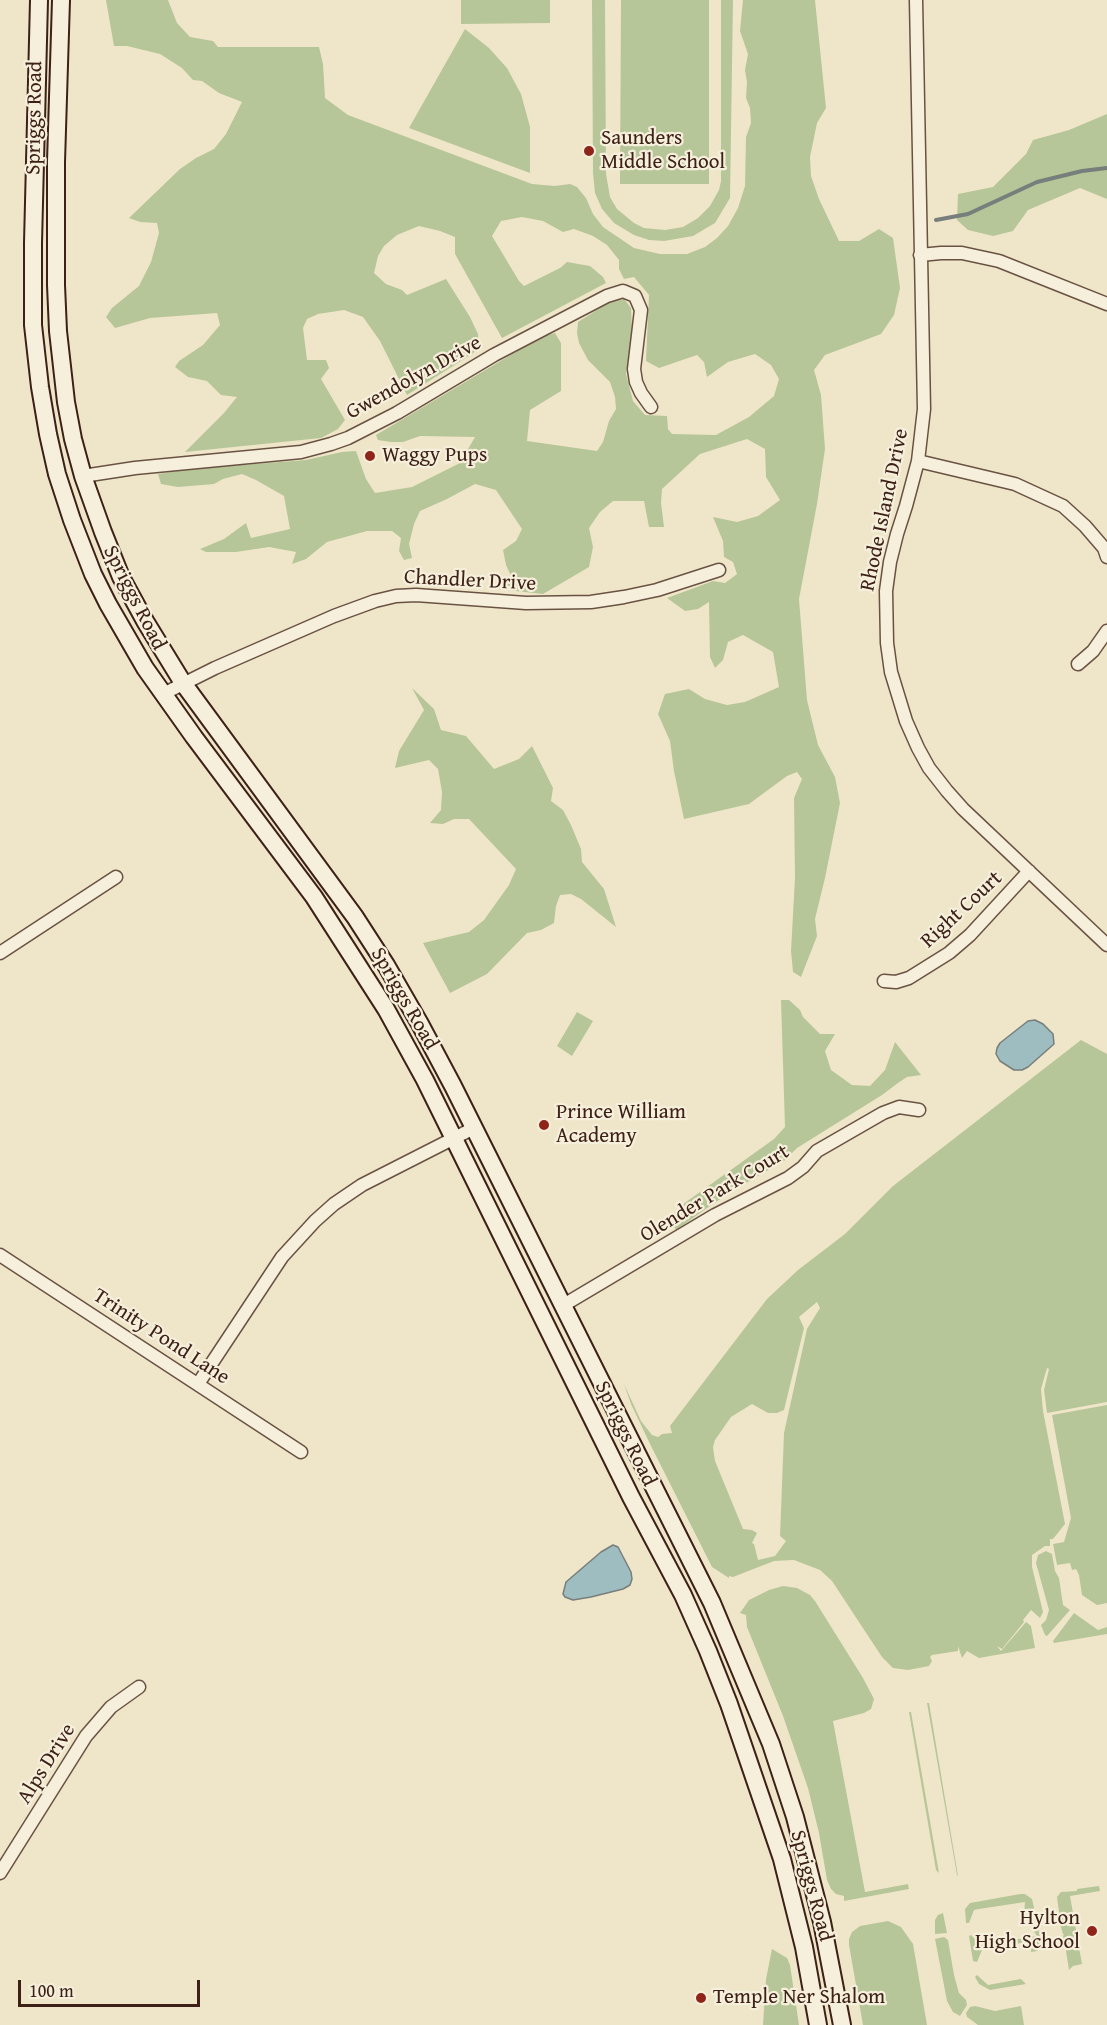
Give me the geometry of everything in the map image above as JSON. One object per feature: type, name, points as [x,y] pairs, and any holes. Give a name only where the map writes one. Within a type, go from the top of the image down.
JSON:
[{"type":"main road","name":"Spriggs Road","points":[[39,0],[33,325],[43,409],[57,474],[72,520],[93,574],[123,632],[163,694],[291,866],[337,932],[406,1044],[683,1595],[708,1651],[742,1740],[785,1868],[804,1947],[818,2025]]},
{"type":"main road","name":"Spriggs Road","points":[[61,0],[56,162],[58,331],[66,402],[83,476],[121,577],[183,683],[355,917],[420,1024],[712,1603],[771,1744],[795,1817],[820,1912],[842,2025]]},
{"type":"street","name":"Rhode Island Drive","points":[[916,0],[924,409],[918,461],[897,534],[886,591],[887,643],[896,694],[906,721],[929,768],[963,809],[1107,945]]},
{"type":"street","points":[[920,255],[962,253],[999,261],[1107,303]]},
{"type":"street","name":"Gwendolyn Drive","points":[[83,476],[135,468],[301,452],[332,444],[355,435],[396,413],[494,355],[607,296],[623,291],[635,296],[642,310],[634,369],[640,393],[651,407]]},
{"type":"street","points":[[918,461],[1015,484],[1063,506],[1104,548],[1107,557]]},
{"type":"street","name":"Chandler Drive","points":[[163,694],[334,616],[359,606],[396,596],[525,603],[591,602],[657,590],[719,570]]},
{"type":"street","points":[[1078,664],[1093,651],[1107,631]]},
{"type":"street","name":"Right Court","points":[[884,981],[896,982],[909,978],[949,953],[970,935],[1029,872]]},
{"type":"street","points":[[0,953],[116,877]]},
{"type":"street","name":"Olender Park Court","points":[[562,1306],[710,1218],[788,1178],[803,1167],[818,1151],[884,1113],[899,1107],[919,1110]]},
{"type":"street","points":[[198,1384],[272,1271],[304,1231],[348,1194],[474,1128]]},
{"type":"street","name":"Trinity Pond Lane","points":[[0,1255],[301,1452]]},
{"type":"street","name":"Alps Drive","points":[[0,1873],[86,1736],[111,1707],[139,1687]]},
{"type":"green space","points":[[106,0],[168,0],[177,23],[190,37],[213,41],[218,47],[319,47],[323,64],[325,98],[348,115],[532,184],[555,186],[570,184],[577,187],[586,198],[593,214],[603,227],[634,248],[660,254],[687,254],[705,247],[728,226],[738,208],[745,186],[746,137],[751,123],[750,108],[746,98],[745,70],[748,54],[740,31],[743,0],[815,0],[826,108],[817,123],[810,157],[811,176],[839,241],[859,241],[879,229],[893,238],[900,288],[894,315],[881,334],[825,355],[814,370],[821,395],[825,449],[799,599],[807,700],[818,745],[835,777],[840,803],[815,919],[817,936],[801,977],[793,972],[791,951],[795,878],[794,798],[802,779],[797,772],[787,776],[749,804],[684,819],[670,741],[658,714],[665,694],[689,689],[705,699],[727,705],[745,702],[779,687],[773,652],[743,635],[728,642],[723,660],[715,668],[710,657],[709,602],[698,609],[685,611],[667,598],[713,581],[725,583],[737,574],[733,562],[724,557],[723,541],[713,517],[737,522],[758,516],[780,500],[766,477],[765,449],[747,439],[700,454],[662,489],[664,527],[649,527],[644,501],[613,501],[600,512],[589,528],[593,547],[589,567],[543,594],[497,589],[512,578],[503,550],[516,541],[522,529],[496,490],[475,484],[420,511],[409,544],[412,558],[404,560],[399,551],[401,538],[392,531],[367,531],[327,542],[306,559],[292,564],[296,552],[269,547],[236,552],[206,552],[200,549],[224,539],[246,523],[251,538],[290,529],[284,496],[242,474],[214,484],[178,487],[161,484],[158,474],[190,469],[306,460],[356,451],[366,479],[375,493],[412,487],[460,463],[475,437],[420,436],[403,442],[391,442],[378,440],[376,435],[524,347],[555,333],[561,343],[561,391],[530,410],[527,441],[597,451],[616,409],[615,397],[610,382],[588,360],[579,343],[578,322],[611,301],[624,299],[631,308],[632,331],[626,374],[633,401],[645,415],[667,416],[668,429],[672,434],[716,435],[749,417],[774,396],[779,379],[771,365],[755,354],[728,362],[707,377],[704,362],[697,355],[659,368],[646,361],[649,295],[634,277],[624,279],[619,269],[619,260],[607,245],[593,236],[574,229],[563,232],[543,221],[522,217],[501,221],[492,236],[524,286],[560,268],[567,262],[590,266],[603,277],[606,283],[502,338],[455,254],[455,237],[419,226],[397,235],[384,246],[378,256],[374,273],[386,284],[402,290],[407,295],[446,279],[470,317],[478,334],[479,348],[407,395],[380,341],[363,317],[344,310],[318,314],[307,319],[303,328],[307,360],[326,360],[329,368],[321,379],[345,420],[338,429],[321,438],[185,452],[237,397],[221,395],[207,381],[188,377],[175,367],[179,361],[203,345],[220,325],[217,313],[150,318],[115,328],[106,317],[112,308],[139,286],[151,262],[159,233],[157,223],[140,222],[129,218],[180,169],[214,149],[226,134],[242,102],[219,93],[202,81],[193,80],[182,68],[160,54],[127,46],[114,46]]},
{"type":"green space","points":[[461,0],[550,0],[550,23],[461,24]]},
{"type":"green space","points":[[592,0],[605,0],[606,174],[610,197],[617,209],[634,223],[644,228],[665,230],[683,227],[698,218],[710,206],[719,190],[721,181],[721,0],[733,0],[730,198],[715,223],[693,236],[664,241],[649,240],[634,235],[614,223],[602,209],[595,193]]},
{"type":"green space","points":[[621,0],[709,0],[709,184],[620,184]]},
{"type":"green space","points":[[465,29],[489,48],[507,68],[521,94],[530,127],[530,173],[409,128]]},
{"type":"green space","points":[[1107,114],[1107,199],[1080,188],[1028,210],[1013,231],[993,236],[968,230],[957,220],[958,194],[993,187],[1026,154],[1033,140],[1069,130]]},
{"type":"green space","points":[[412,688],[434,709],[441,730],[466,736],[494,769],[519,759],[532,746],[553,788],[551,801],[563,810],[571,825],[581,849],[582,862],[604,889],[616,927],[581,899],[571,894],[560,895],[554,923],[541,930],[527,933],[487,974],[450,993],[423,943],[469,932],[484,920],[509,885],[516,869],[469,819],[454,819],[443,824],[430,823],[441,810],[442,792],[438,769],[429,760],[395,768],[399,751],[424,710]]},
{"type":"green space","points":[[781,1000],[789,1000],[820,1034],[835,1034],[825,1051],[831,1070],[852,1085],[870,1086],[885,1070],[895,1042],[921,1075],[907,1077],[797,1148],[784,1161],[730,1192],[676,1230],[669,1218],[686,1202],[774,1139],[785,1127]]},
{"type":"green space","points":[[577,1012],[593,1021],[572,1056],[557,1046]]},
{"type":"green space","points":[[1081,1040],[1107,1054],[1107,1402],[1047,1413],[1044,1390],[1049,1369],[1047,1368],[1041,1389],[1043,1411],[1065,1524],[1053,1539],[1050,1539],[1050,1546],[1045,1546],[1032,1555],[1032,1567],[1043,1612],[1040,1618],[1031,1610],[1002,1649],[997,1646],[1001,1651],[1026,1622],[1031,1626],[1035,1648],[979,1658],[967,1651],[962,1658],[958,1646],[958,1651],[932,1655],[929,1666],[908,1670],[893,1668],[882,1657],[832,1581],[820,1570],[794,1560],[774,1561],[733,1577],[729,1576],[729,1578],[712,1567],[650,1444],[624,1384],[641,1421],[652,1435],[658,1437],[672,1433],[670,1426],[767,1299],[798,1270],[845,1234],[893,1186]],"holes":[[[817,1302],[820,1308],[807,1329],[784,1433],[780,1536],[786,1541],[775,1556],[758,1560],[752,1543],[757,1533],[743,1529],[715,1461],[713,1447],[715,1440],[731,1417],[752,1404],[768,1413],[784,1410],[804,1328],[799,1317]]]},
{"type":"green space","points":[[1107,1405],[1107,1603],[1097,1605],[1082,1595],[1079,1575],[1076,1569],[1072,1570],[1070,1563],[1057,1565],[1053,1544],[1064,1542],[1071,1518],[1052,1415]]},
{"type":"green space","points":[[1046,1551],[1052,1554],[1063,1605],[1070,1610],[1047,1636],[1041,1625],[1046,1620],[1049,1610],[1036,1563],[1038,1555]]},
{"type":"green space","points":[[783,1586],[797,1588],[810,1595],[815,1601],[874,1699],[871,1709],[864,1713],[833,1721],[865,1892],[908,1884],[909,1889],[844,1901],[844,1896],[836,1894],[827,1880],[808,1788],[783,1716],[747,1627],[746,1615],[740,1613],[749,1600]]},
{"type":"green space","points":[[1074,1613],[1098,1630],[1107,1627],[1107,1634],[1054,1643],[1053,1641]]},
{"type":"green space","points":[[927,1703],[929,1703],[958,1876],[957,1875]]},
{"type":"green space","points":[[909,1712],[911,1712],[939,1873],[936,1870]]},
{"type":"green space","points":[[1099,1886],[1100,1891],[1070,1896],[1082,1964],[1073,1966],[1069,1970],[1057,1897],[1061,1892]]},
{"type":"green space","points":[[1025,1894],[1032,1899],[1034,1908],[1030,1913],[1024,1913],[1025,1902],[979,1909],[974,1910],[969,1923],[966,1923],[965,1909],[970,1903]]},
{"type":"green space","points":[[943,1913],[947,1933],[935,1934],[935,1920]]},
{"type":"green space","points":[[888,1921],[901,1927],[913,1944],[927,2025],[863,2025],[849,1939],[852,1932],[860,1926]]},
{"type":"green space","points":[[1033,1925],[1038,1927],[1041,1942],[1037,1951],[1031,1952],[1032,1941],[982,1950],[977,1962],[973,1961],[969,1936],[971,1935],[981,1945],[1037,1936],[1032,1928]]},
{"type":"green space","points":[[944,1937],[948,1940],[959,1993],[966,2000],[967,2005],[960,2016],[953,2012],[947,2001],[935,1939]]},
{"type":"green space","points":[[772,1949],[787,1958],[790,1965],[799,2025],[763,2025],[766,1979]]},
{"type":"green space","points":[[977,1975],[988,1985],[1021,1979],[1026,1984],[990,1990],[979,1984],[975,1977]]},
{"type":"green space","points":[[1021,2006],[1024,2025],[978,2025],[967,2017],[966,2013],[970,2007],[995,2011]]},
{"type":"water","points":[[1035,1020],[1053,1034],[1054,1044],[1028,1067],[1014,1070],[1000,1061],[996,1054],[997,1048],[1000,1043],[1028,1021]]},
{"type":"water","points":[[613,1545],[618,1547],[631,1572],[630,1585],[591,1597],[573,1600],[565,1597],[563,1594],[566,1582],[601,1552]]},
{"type":"waterway","points":[[936,220],[968,214],[1037,182],[1082,171],[1107,168]]},
{"type":"place","name":"Saunders Middle School","points":[[589,151]]},
{"type":"place","name":"Waggy Pups","points":[[370,456]]},
{"type":"place","name":"Prince William Academy","points":[[544,1125]]},
{"type":"place","name":"Hylton High School","points":[[1092,1931]]},
{"type":"place","name":"Temple Ner Shalom","points":[[701,1998]]}]
